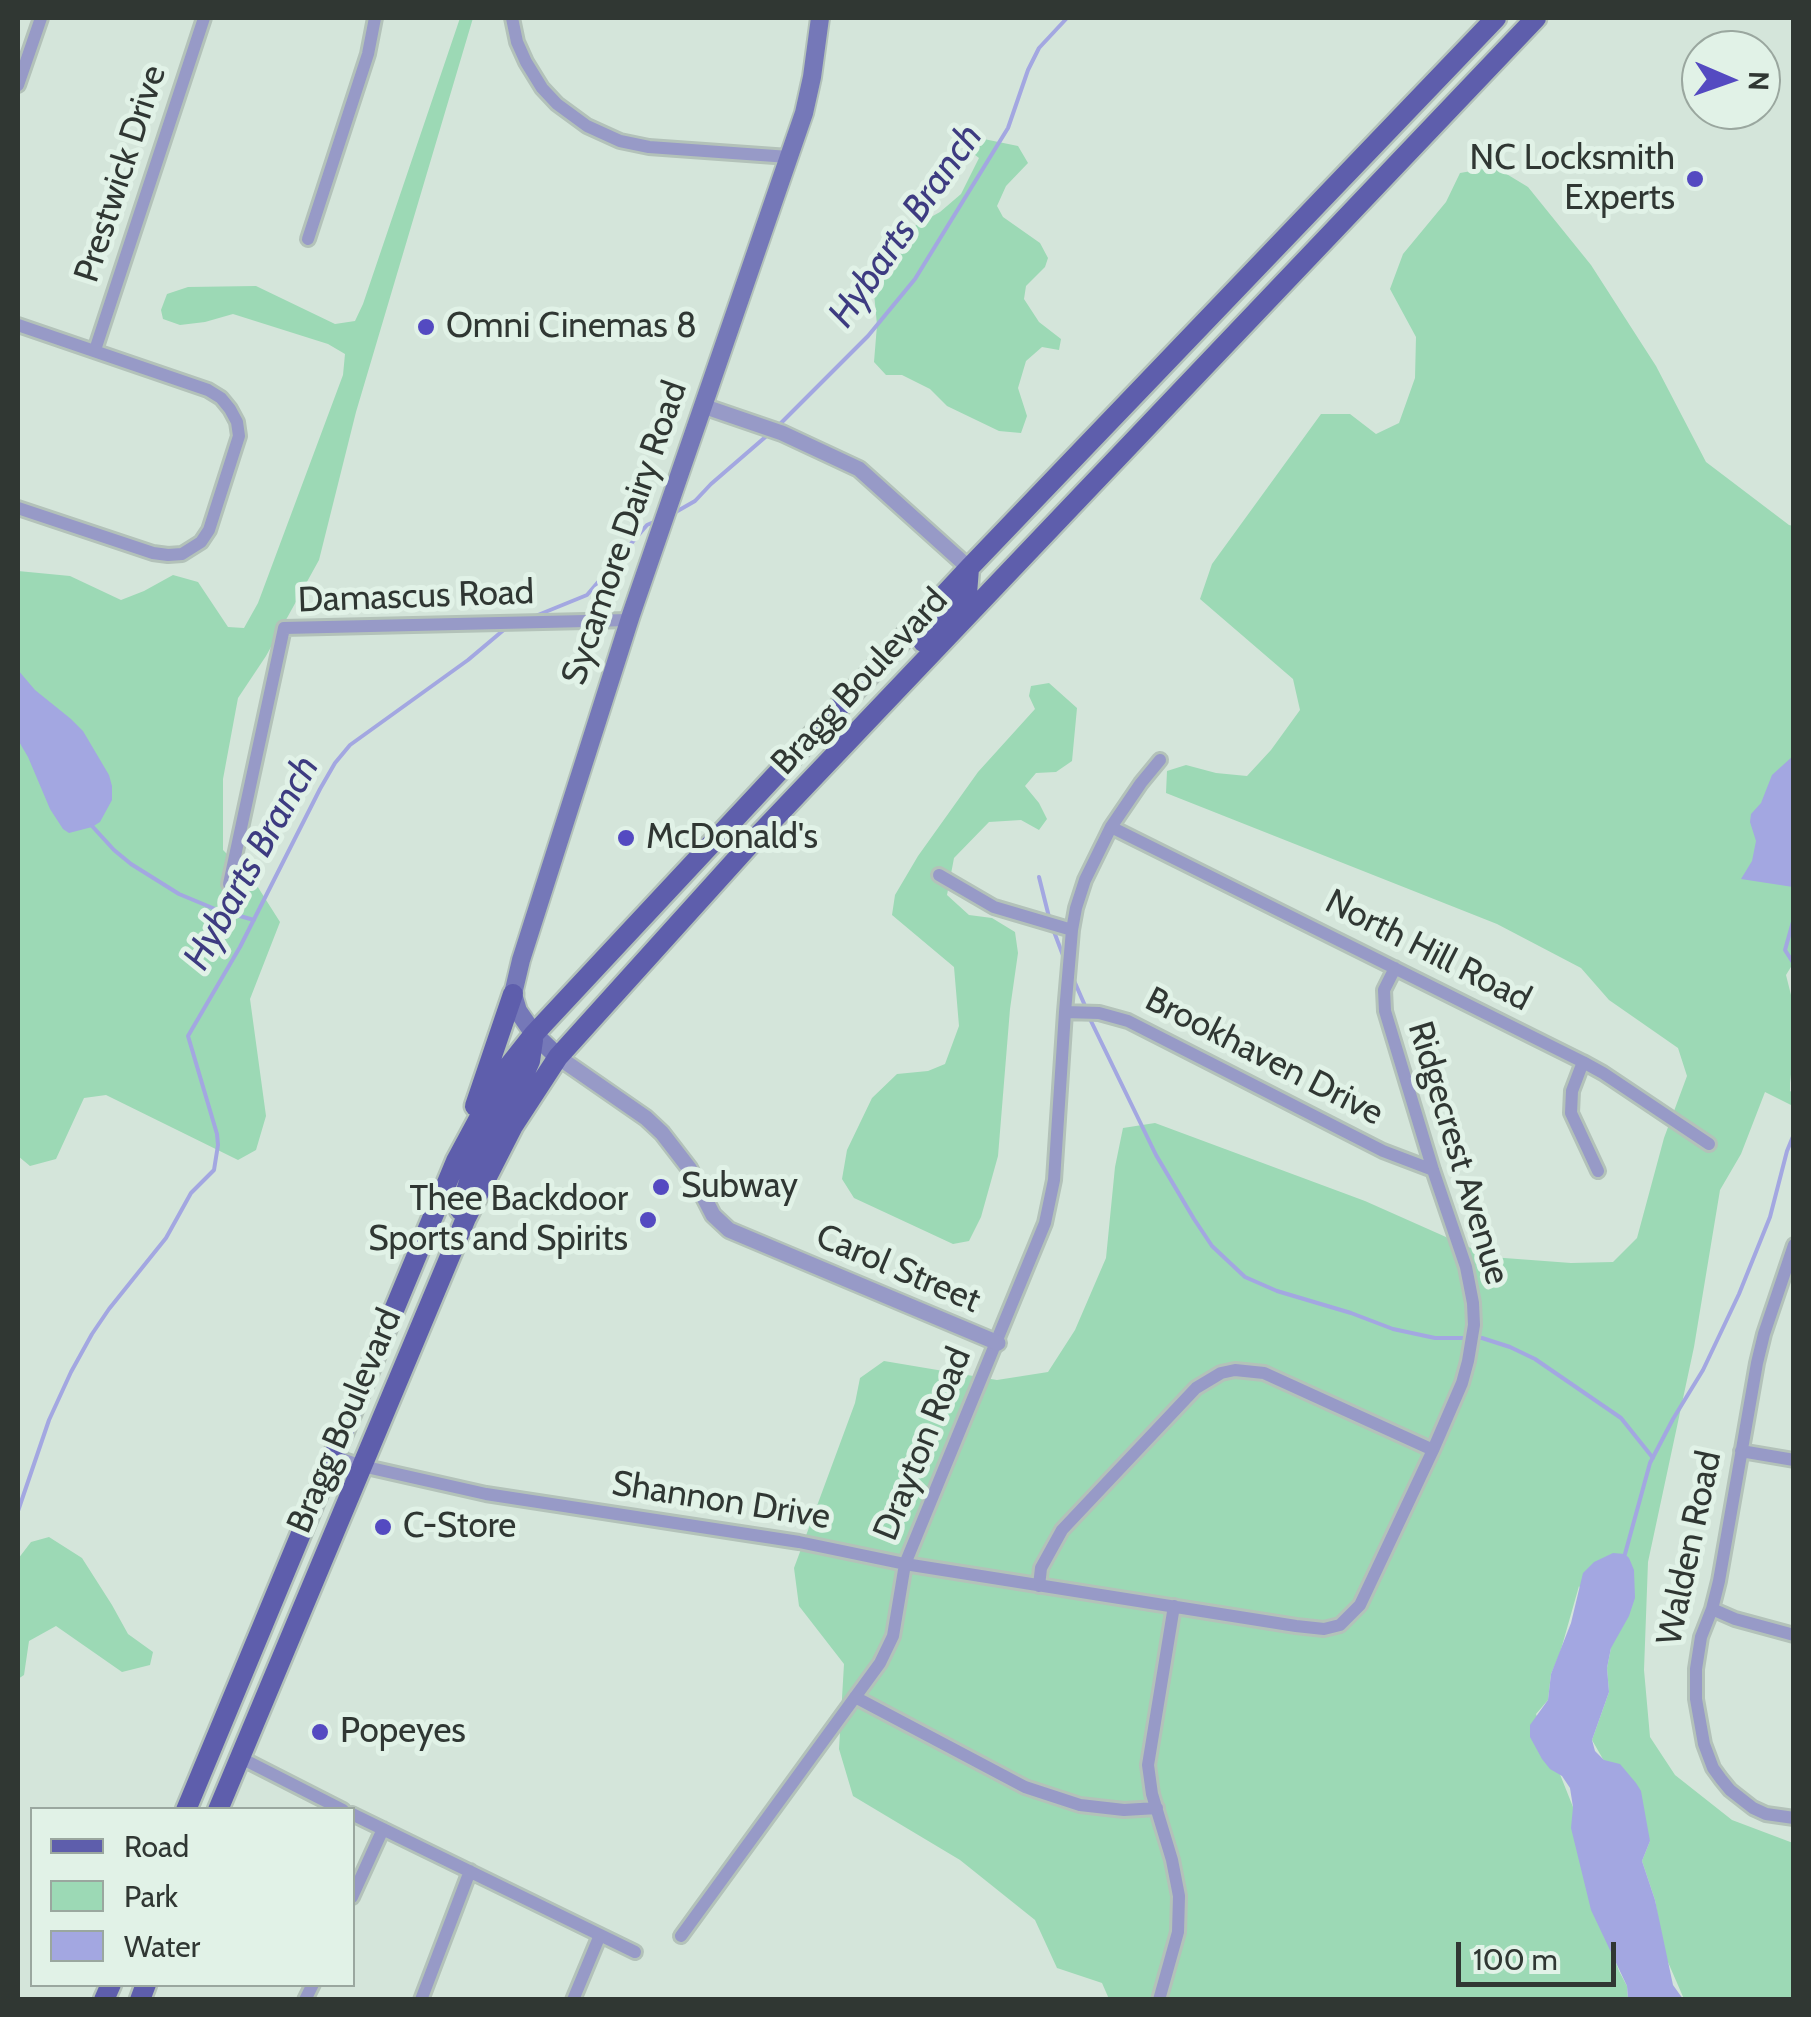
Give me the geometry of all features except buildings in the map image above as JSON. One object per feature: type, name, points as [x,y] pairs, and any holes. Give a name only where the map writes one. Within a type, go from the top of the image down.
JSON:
[{"type":"main road","name":"Sycamore Dairy Road","points":[[512,994],[594,725],[789,156],[809,90],[820,18]]},
{"type":"main road","name":"Bragg Boulevard","points":[[187,1807],[456,1161],[504,1072],[534,1034],[969,568],[1496,18]]},
{"type":"main road","name":"Bragg Boulevard","points":[[219,1807],[466,1218],[513,1126],[558,1057],[743,852],[1536,18]]},
{"type":"main road","points":[[1074,501],[1071,486],[1078,475],[1160,386],[1166,363]]},
{"type":"main road","points":[[817,774],[824,750],[967,594],[969,568]]},
{"type":"main road","points":[[512,994],[524,1021],[558,1057]]},
{"type":"main road","points":[[456,1161],[512,994]]},
{"type":"main road","points":[[439,1281],[480,1150],[522,1080],[534,1034]]},
{"type":"street","points":[[18,85],[40,18]]},
{"type":"street","name":"Prestwick Drive","points":[[95,350],[204,18]]},
{"type":"street","points":[[308,239],[368,54],[375,18]]},
{"type":"street","points":[[512,18],[517,42],[542,88],[566,111],[596,131],[649,148],[789,156]]},
{"type":"street","points":[[18,325],[202,387],[221,398],[230,409],[240,436],[209,530],[196,547],[182,554],[153,553],[18,508]]},
{"type":"street","points":[[702,406],[782,433],[859,469],[969,568]]},
{"type":"street","name":"Damascus Road","points":[[229,884],[284,628],[629,620]]},
{"type":"street","name":"Drayton Road","points":[[681,1936],[880,1663],[893,1636],[906,1564],[1035,1251],[1050,1202],[1072,930],[1086,880],[1111,827],[1160,760]]},
{"type":"street","name":"North Hill Road","points":[[1111,827],[1583,1062],[1710,1144]]},
{"type":"street","points":[[938,875],[994,907],[1072,930]]},
{"type":"street","name":"Ridgecrest Avenue","points":[[1340,1625],[1360,1605],[1433,1450],[1462,1382],[1474,1325],[1466,1267],[1384,1011],[1384,990],[1395,968]]},
{"type":"street","name":"Brookhaven Drive","points":[[1065,1012],[1128,1021],[1383,1150],[1433,1170]]},
{"type":"street","name":"Carol Street","points":[[558,1057],[662,1133],[689,1168],[713,1215],[729,1230],[998,1342]]},
{"type":"street","points":[[1583,1062],[1572,1092],[1571,1113],[1598,1171]]},
{"type":"street","name":"Walden Road","points":[[1794,1245],[1787,1284],[1764,1334],[1712,1610],[1701,1637],[1696,1669],[1696,1699],[1708,1755],[1721,1780],[1741,1800],[1766,1814],[1794,1818]]},
{"type":"street","points":[[1039,1586],[1041,1568],[1062,1530],[1196,1388],[1221,1373],[1236,1370],[1264,1374],[1433,1450]]},
{"type":"street","points":[[1741,1451],[1794,1460]]},
{"type":"street","name":"Shannon Drive","points":[[332,1456],[486,1494],[1296,1626],[1340,1625]]},
{"type":"street","points":[[1159,2000],[1173,1954],[1180,1910],[1176,1874],[1148,1765],[1174,1606]]},
{"type":"street","points":[[1712,1610],[1794,1635]]},
{"type":"street","points":[[855,1697],[1024,1787],[1080,1805],[1157,1808]]},
{"type":"street","points":[[239,1757],[336,1807]]},
{"type":"street","points":[[355,1815],[635,1952]]},
{"type":"street","points":[[355,1890],[383,1829]]},
{"type":"street","points":[[421,2000],[470,1872]]},
{"type":"street","points":[[573,2000],[600,1934]]},
{"type":"green space","points":[[460,18],[473,18],[356,412],[319,560],[238,698],[223,779],[223,850],[254,881],[280,922],[250,999],[266,1116],[256,1150],[238,1160],[106,1095],[84,1098],[56,1159],[30,1166],[18,1156],[18,571],[70,576],[121,600],[173,575],[198,582],[228,627],[244,628],[258,603],[343,375],[345,354],[328,344],[233,314],[180,325],[163,319],[161,310],[167,294],[188,287],[256,286],[335,324],[355,321]]},
{"type":"green space","points":[[974,137],[1018,146],[1028,163],[1006,186],[997,206],[1003,217],[1040,243],[1048,258],[1045,267],[1026,286],[1024,299],[1039,322],[1061,339],[1059,350],[1042,347],[1026,361],[1018,388],[1027,416],[1021,433],[999,431],[947,406],[930,389],[902,375],[886,375],[874,362],[874,293],[911,228],[940,212],[961,194],[979,158],[966,148],[965,139]]},
{"type":"green space","points":[[1495,167],[1528,187],[1591,265],[1656,366],[1706,462],[1793,526],[1794,962],[1786,975],[1793,1003],[1793,1106],[1765,1092],[1741,1154],[1720,1190],[1694,1347],[1648,1562],[1644,1670],[1650,1737],[1675,1775],[1732,1820],[1793,1843],[1793,1999],[1684,1999],[1664,1953],[1655,1900],[1642,1861],[1650,1841],[1592,1740],[1609,1692],[1607,1668],[1611,1648],[1579,1586],[1551,1674],[1548,1700],[1536,1714],[1573,1807],[1586,1881],[1627,1986],[1628,2000],[1109,1999],[1102,1983],[1057,1968],[1035,1920],[960,1860],[853,1796],[839,1749],[844,1664],[799,1606],[794,1568],[855,1403],[860,1378],[884,1361],[997,1380],[1048,1372],[1075,1330],[1106,1258],[1123,1128],[1155,1123],[1365,1201],[1491,1257],[1613,1262],[1637,1238],[1664,1138],[1687,1076],[1678,1048],[1609,1000],[1581,968],[1497,924],[1166,793],[1167,771],[1186,765],[1247,776],[1300,710],[1293,679],[1200,599],[1212,564],[1321,414],[1350,414],[1376,434],[1399,423],[1415,378],[1416,337],[1390,289],[1403,254],[1446,202],[1460,173]]},
{"type":"green space","points":[[1049,683],[1077,708],[1072,761],[1056,772],[1036,773],[1025,786],[1047,819],[1039,830],[1021,820],[989,822],[954,858],[947,895],[969,915],[992,918],[1015,932],[1018,953],[998,1156],[981,1217],[969,1241],[953,1244],[854,1198],[842,1179],[847,1150],[872,1098],[897,1074],[928,1071],[945,1064],[959,1026],[954,967],[892,915],[895,895],[978,772],[1035,709],[1029,696],[1031,686]]},
{"type":"green space","points":[[49,1537],[82,1558],[128,1634],[153,1652],[150,1665],[122,1672],[56,1626],[29,1641],[24,1675],[18,1679],[18,1559],[31,1542]]},
{"type":"water","points":[[18,670],[83,731],[109,775],[112,800],[100,822],[92,827],[69,833],[50,809],[18,740]]},
{"type":"water","points":[[1793,756],[1793,887],[1741,879],[1752,861],[1756,841],[1751,814],[1761,803],[1772,775]]},
{"type":"water","points":[[1613,1553],[1629,1558],[1634,1570],[1635,1598],[1611,1648],[1607,1668],[1609,1692],[1592,1740],[1595,1751],[1604,1760],[1620,1764],[1641,1791],[1650,1841],[1642,1861],[1655,1900],[1673,1985],[1683,1999],[1628,1999],[1627,1986],[1591,1910],[1571,1828],[1570,1788],[1542,1759],[1530,1737],[1530,1725],[1548,1700],[1551,1674],[1571,1623],[1583,1573],[1594,1562]]},
{"type":"waterway","name":"Hybarts Branch","points":[[777,427],[868,336],[915,279],[1008,128],[1039,48],[1067,18]]},
{"type":"waterway","name":"Hybarts Branch","points":[[674,513],[695,501],[770,433]]},
{"type":"waterway","name":"Hybarts Branch","points":[[533,617],[587,595],[647,525],[656,521]]},
{"type":"waterway","name":"Hybarts Branch","points":[[18,1511],[49,1420],[92,1334],[166,1238],[191,1193],[214,1170],[217,1134],[188,1036],[240,947],[320,789],[350,745],[506,628]]},
{"type":"waterway","points":[[92,826],[131,864],[179,894],[254,920]]},
{"type":"waterway","points":[[1039,877],[1050,921]]},
{"type":"waterway","points":[[1794,918],[1785,950],[1794,964]]},
{"type":"waterway","points":[[1053,929],[1064,958]]},
{"type":"waterway","points":[[1072,976],[1086,1008]]},
{"type":"waterway","points":[[1089,1017],[1156,1155],[1194,1219],[1212,1246],[1245,1277],[1393,1329],[1435,1338],[1482,1338],[1510,1347],[1535,1359],[1621,1418],[1653,1458]]},
{"type":"waterway","points":[[1625,1554],[1650,1463],[1703,1370],[1739,1294],[1770,1217],[1794,1134]]},
{"type":"place","name":"NC Locksmith Experts","points":[[1695,179]]},
{"type":"place","name":"Omni Cinemas 8","points":[[426,327]]},
{"type":"place","name":"McDonald's","points":[[626,838]]},
{"type":"place","name":"Subway","points":[[661,1187]]},
{"type":"place","name":"Thee Backdoor Sports and Spirits","points":[[648,1220]]},
{"type":"place","name":"C-Store","points":[[383,1527]]},
{"type":"place","name":"Popeyes","points":[[320,1732]]}]
